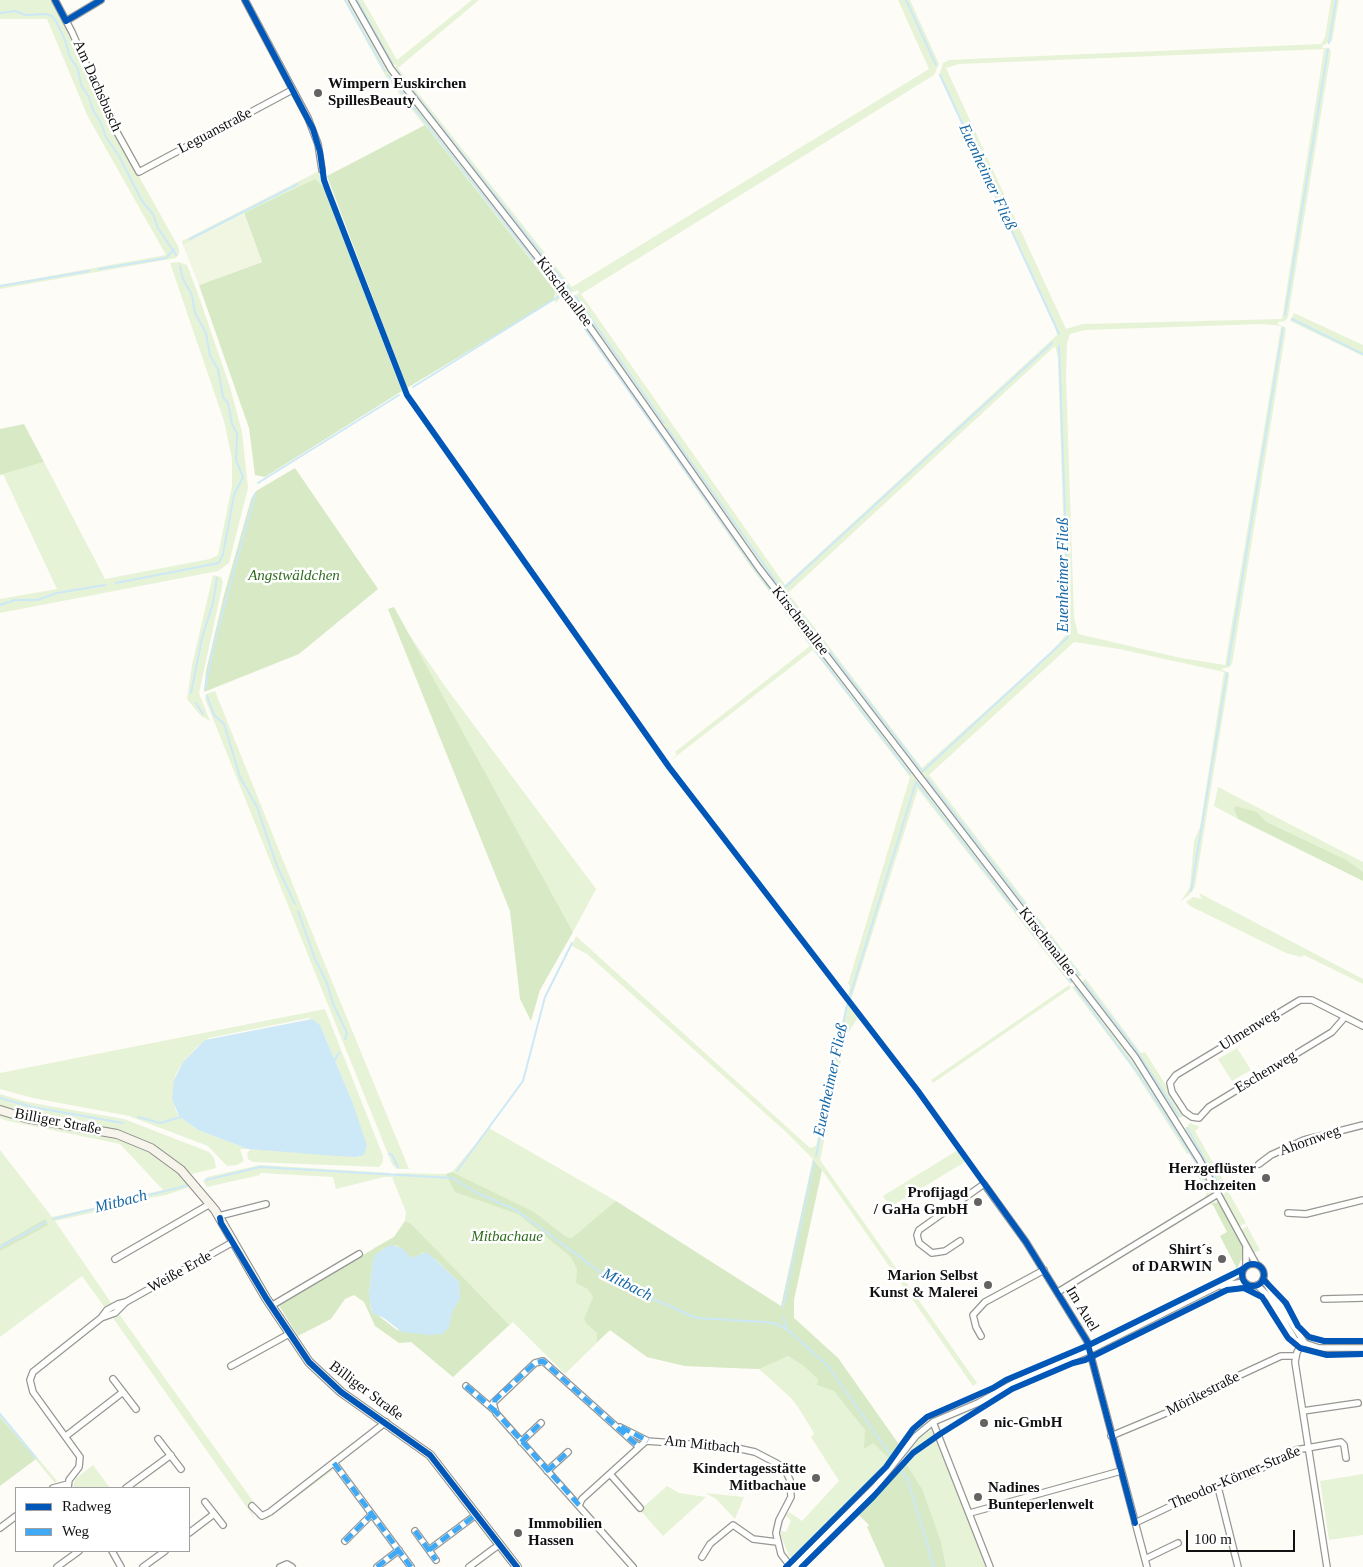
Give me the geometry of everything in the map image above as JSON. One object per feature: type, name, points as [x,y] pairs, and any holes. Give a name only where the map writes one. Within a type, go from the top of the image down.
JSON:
[{"type":"street","name":"Am Dachsbusch","points":[[55,0],[113,125],[139,172]]},
{"type":"street","points":[[66,21],[101,0]]},
{"type":"street","points":[[245,0],[313,129],[320,152],[322,170]]},
{"type":"street","name":"Kirschenallee","points":[[352,0],[395,75],[568,296],[765,575],[1129,1049],[1191,1144],[1256,1264]]},
{"type":"street","name":"Leguanstraße","points":[[139,172],[292,90]]},
{"type":"street","name":"Ulmenweg","points":[[1186,1112],[1172,1092],[1170,1086],[1173,1077],[1296,1002],[1310,999],[1363,1026]]},
{"type":"street","name":"Eschenweg","points":[[1186,1112],[1199,1118],[1208,1107],[1332,1032],[1345,1017]]},
{"type":"street","name":"Billiger Straße","points":[[0,1110],[26,1118],[104,1130],[140,1142],[181,1170],[219,1216],[271,1306],[309,1362],[330,1382],[430,1455],[518,1567]]},
{"type":"street","name":"Ahornweg","points":[[1259,1164],[1272,1155],[1304,1140],[1363,1125]]},
{"type":"street","name":"Im Auel","points":[[960,1241],[946,1251],[932,1253],[919,1243],[917,1235],[919,1230],[984,1184],[1004,1209],[1058,1292],[1087,1341],[1147,1567]]},
{"type":"street","points":[[1058,1292],[1218,1194]]},
{"type":"street","points":[[1288,1213],[1306,1214],[1363,1200]]},
{"type":"street","points":[[115,1259],[210,1204]]},
{"type":"street","points":[[219,1216],[266,1204]]},
{"type":"street","name":"Weiße Erde","points":[[68,1486],[79,1467],[80,1461],[77,1451],[33,1392],[31,1376],[38,1366],[112,1308],[233,1242]]},
{"type":"street","name":"Kirschenallee","points":[[1245,1244],[1246,1266]]},
{"type":"street","points":[[271,1306],[360,1254]]},
{"type":"street","points":[[702,1557],[710,1544],[731,1526],[736,1526],[748,1537],[759,1541],[777,1542],[781,1554],[792,1567],[867,1496],[896,1463],[916,1436],[933,1422],[978,1403],[1016,1382],[1090,1350],[1218,1286],[1242,1272],[1246,1266],[1256,1264],[1263,1271],[1263,1280],[1304,1342]]},
{"type":"street","points":[[980,1336],[973,1314],[990,1298],[1044,1270]]},
{"type":"street","points":[[1242,1272],[1244,1282]]},
{"type":"street","points":[[1218,1286],[1244,1282],[1250,1286],[1257,1286],[1263,1280]]},
{"type":"street","points":[[1257,1286],[1273,1303],[1291,1335],[1298,1342],[1304,1342],[1320,1348],[1363,1348]]},
{"type":"street","points":[[1324,1298],[1363,1298]]},
{"type":"street","points":[[231,1366],[289,1334]]},
{"type":"street","points":[[1304,1342],[1295,1356],[1327,1567]]},
{"type":"street","name":"Mörikestraße","points":[[1111,1436],[1184,1406],[1240,1375],[1281,1356],[1295,1356]]},
{"type":"street","points":[[494,1410],[495,1400],[535,1363],[543,1361],[618,1426],[639,1447]]},
{"type":"street","points":[[113,1379],[136,1409]]},
{"type":"street","points":[[466,1386],[494,1410],[633,1567]]},
{"type":"street","points":[[66,1436],[124,1392]]},
{"type":"street","points":[[1303,1411],[1358,1403]]},
{"type":"street","points":[[252,1506],[262,1516],[270,1512],[386,1422]]},
{"type":"street","points":[[933,1422],[990,1567]]},
{"type":"street","points":[[521,1442],[542,1423]]},
{"type":"street","points":[[618,1426],[648,1440]]},
{"type":"street","points":[[158,1439],[181,1469]]},
{"type":"street","name":"Am Mitbach","points":[[579,1505],[582,1499],[648,1440],[741,1449],[762,1455],[778,1464],[788,1475],[792,1492],[777,1524],[777,1542]]},
{"type":"street","name":"Theodor-Körner-Straße","points":[[1135,1523],[1184,1499],[1250,1474],[1296,1450],[1340,1442],[1344,1445],[1346,1458]]},
{"type":"street","points":[[547,1471],[568,1452]]},
{"type":"street","points":[[127,1487],[171,1455]]},
{"type":"street","points":[[334,1463],[411,1567]]},
{"type":"street","points":[[970,1513],[1121,1471]]},
{"type":"street","points":[[610,1474],[640,1508]]},
{"type":"street","points":[[1218,1487],[1238,1567]]},
{"type":"street","points":[[206,1502],[223,1525]]},
{"type":"street","points":[[190,1532],[214,1514]]},
{"type":"street","points":[[345,1541],[372,1514]]},
{"type":"street","points":[[429,1550],[477,1514]]},
{"type":"street","points":[[0,1528],[15,1517]]},
{"type":"street","points":[[414,1531],[436,1560]]},
{"type":"street","points":[[1145,1559],[1178,1543]]},
{"type":"street","points":[[469,1567],[500,1544]]},
{"type":"street","points":[[377,1567],[399,1550]]},
{"type":"street","points":[[57,1567],[78,1552]]},
{"type":"street","points":[[113,1552],[121,1567]]},
{"type":"street","points":[[143,1567],[164,1552]]},
{"type":"street","points":[[280,1567],[287,1564],[292,1567]]},
{"type":"green space","points":[[0,0],[53,0],[69,30],[113,130],[179,248],[179,254],[176,258],[0,289],[0,285],[166,255],[88,117],[47,19],[0,19]]},
{"type":"green space","points":[[344,0],[349,0],[396,81],[563,294],[558,301],[555,303],[555,291],[386,77]]},
{"type":"green space","points":[[354,0],[363,0],[397,60],[472,0],[479,0],[398,68],[572,287],[929,69],[898,0],[910,0],[939,64],[934,75],[581,294],[785,585],[1057,335],[1055,326],[939,75],[943,63],[949,60],[1321,44],[1325,37],[1331,0],[1339,0],[1332,41],[1322,46],[1323,48],[1330,49],[1331,52],[1288,317],[1285,321],[1278,322],[1278,324],[1286,328],[1285,336],[1232,664],[1221,669],[1229,673],[1229,678],[1195,887],[1189,895],[1181,901],[1190,887],[1194,841],[1200,827],[1224,672],[1119,649],[1074,642],[929,775],[1082,975],[1078,977],[784,597],[572,297],[579,293],[578,290],[571,293],[567,291],[394,69],[397,65],[391,65]],"holes":[[[1324,49],[1282,319],[1083,324],[1066,329],[946,68],[959,64]],[[1264,324],[1281,326],[1225,665],[1181,658],[1078,634],[1074,617],[1066,376],[1067,343],[1070,334],[1085,330]],[[1055,346],[1058,358],[1067,634],[1049,654],[922,768],[788,593]]]},
{"type":"green space","points":[[425,125],[555,291],[554,300],[407,388],[327,176]]},
{"type":"green space","points":[[319,171],[324,187],[315,180],[244,213],[183,245],[182,241]]},
{"type":"green space","points":[[315,179],[324,187],[402,391],[265,477],[255,475],[249,428],[199,285],[262,262],[244,213]]},
{"type":"green space","points":[[244,213],[262,262],[199,285],[183,245]]},
{"type":"green space","points":[[179,262],[187,265],[198,294],[230,387],[242,432],[248,488],[229,563],[218,571],[0,613],[0,599],[57,589],[3,474],[44,462],[105,579],[210,559],[218,555],[232,486],[232,459],[224,421],[170,263]]},
{"type":"green space","points":[[566,300],[570,302],[685,466],[1073,982],[1070,984],[918,789],[851,1000],[848,996],[850,985],[848,984],[910,777],[813,650],[670,761],[677,754],[675,752],[810,646],[750,566],[579,321],[567,305],[564,304]]},
{"type":"green space","points":[[1294,313],[1363,345],[1363,356],[1290,321]]},
{"type":"green space","points":[[24,424],[44,462],[0,475],[0,429]]},
{"type":"green space","name":"Angstwäldchen","points":[[295,468],[378,589],[299,654],[204,692],[206,671],[224,595],[251,499],[256,491]]},
{"type":"green space","points":[[213,575],[221,577],[223,583],[199,693],[210,721],[201,716],[187,699],[192,665]]},
{"type":"green space","points":[[394,607],[573,932],[540,990],[531,1021],[520,999],[510,911],[388,609]]},
{"type":"green space","points":[[408,633],[447,689],[596,889],[573,932]]},
{"type":"green space","points":[[215,691],[409,1169],[397,1169],[392,1164],[205,699],[206,694]]},
{"type":"green space","points":[[1218,787],[1363,862],[1363,872],[1347,860],[1267,822],[1259,814],[1239,807],[1236,814],[1238,819],[1214,806]]},
{"type":"green space","points":[[1236,806],[1257,812],[1267,822],[1347,860],[1363,872],[1363,881],[1238,819],[1234,809]]},
{"type":"green space","points":[[1199,893],[1363,979],[1363,984],[1304,955],[1301,957],[1286,953],[1190,906],[1186,902],[1193,897],[1202,899]]},
{"type":"green space","points":[[576,936],[810,1148],[816,1146],[847,1001],[859,1016],[846,1036],[820,1160],[977,1383],[973,1386],[817,1163],[786,1132],[587,954],[572,946]]},
{"type":"green space","points":[[1085,978],[1141,1053],[1145,1052],[1185,1116],[1179,1118],[1175,1115],[1130,1047],[1082,983]]},
{"type":"green space","points":[[1069,985],[1071,988],[933,1083],[931,1080]]},
{"type":"green space","points":[[1077,985],[1135,1062],[1192,1151],[1187,1154],[1133,1069],[1072,987]]},
{"type":"green space","points":[[325,1009],[383,1156],[383,1162],[379,1167],[253,1162],[248,1159],[247,1153],[251,1149],[359,1157],[357,1121],[352,1101],[320,1025],[309,1018],[209,1038],[197,1047],[183,1062],[176,1074],[174,1080],[175,1109],[179,1116],[198,1130],[248,1149],[240,1149],[244,1161],[237,1165],[227,1166],[208,1146],[129,1116],[33,1098],[0,1089],[0,1073]]},
{"type":"green space","points":[[1237,1048],[1251,1070],[1232,1081],[1218,1059]]},
{"type":"green space","points":[[0,1094],[27,1102],[124,1119],[209,1152],[214,1158],[216,1168],[192,1174],[165,1153],[138,1138],[116,1130],[12,1110],[0,1106]]},
{"type":"green space","points":[[0,1114],[26,1122],[126,1141],[163,1160],[180,1174],[190,1187],[166,1195],[122,1203],[91,1213],[55,1221],[112,1304],[105,1308],[82,1276],[0,1337],[0,1150],[52,1217],[163,1190],[120,1144],[8,1121],[0,1118]]},
{"type":"green space","points":[[1190,1123],[1200,1127],[1195,1131],[1225,1184],[1229,1185],[1221,1190],[1184,1130]]},
{"type":"green space","name":"Mitbachaue","points":[[489,1128],[616,1201],[786,1311],[838,1358],[900,1446],[893,1456],[901,1466],[932,1441],[940,1441],[987,1567],[885,1567],[872,1526],[860,1512],[899,1472],[891,1460],[806,1546],[793,1558],[789,1556],[781,1536],[781,1531],[786,1532],[791,1520],[786,1516],[789,1512],[802,1521],[839,1481],[811,1437],[814,1433],[798,1407],[791,1398],[759,1369],[685,1366],[647,1357],[610,1330],[565,1374],[513,1322],[453,1377],[374,1308],[358,1273],[374,1248],[394,1237],[405,1221],[406,1212],[392,1177],[397,1173],[446,1174],[452,1172]]},
{"type":"green space","points":[[958,1150],[965,1162],[890,1207],[883,1196]]},
{"type":"green space","points":[[813,1159],[822,1170],[794,1300],[794,1318],[838,1358],[900,1446],[891,1460],[873,1443],[864,1449],[865,1430],[834,1391],[817,1385],[818,1379],[804,1366],[788,1356],[759,1369],[685,1366],[647,1357],[610,1330],[597,1342],[597,1333],[584,1319],[593,1297],[588,1289],[576,1283],[577,1269],[571,1257],[518,1214],[455,1192],[446,1174],[452,1172],[534,1212],[566,1237],[572,1238],[616,1201],[781,1306]]},
{"type":"green space","points":[[260,1165],[390,1173],[392,1177],[384,1177],[336,1189],[333,1177],[260,1173],[260,1175],[207,1187],[203,1181],[207,1177]]},
{"type":"green space","points":[[1203,1169],[1214,1191],[1205,1197],[1207,1192],[1196,1173]]},
{"type":"green space","points":[[1231,1188],[1229,1193],[1246,1223],[1240,1226],[1238,1226],[1222,1195]]},
{"type":"green space","points":[[1220,1203],[1244,1247],[1245,1257],[1241,1260],[1237,1269],[1220,1236],[1227,1232],[1213,1205],[1210,1204]]},
{"type":"green space","points":[[45,1219],[48,1225],[0,1251],[0,1245]]},
{"type":"green space","points":[[405,1221],[411,1224],[509,1325],[453,1377],[411,1342],[399,1343],[375,1326],[364,1302],[354,1295],[345,1299],[331,1319],[298,1336],[278,1304],[394,1237]],"holes":[[[396,1245],[402,1248],[410,1258],[417,1257],[423,1252],[437,1260],[459,1282],[460,1299],[452,1312],[450,1324],[431,1335],[397,1330],[371,1310],[369,1290],[373,1260],[382,1249]]]},
{"type":"green space","points":[[1247,1226],[1260,1250],[1254,1253],[1240,1231]]},
{"type":"green space","points":[[119,1314],[255,1504],[250,1508],[255,1519],[113,1318]]},
{"type":"green space","points":[[0,1413],[57,1481],[55,1483],[0,1417]]},
{"type":"green space","points":[[0,1417],[36,1459],[0,1486]]},
{"type":"green space","points":[[931,1430],[936,1435],[905,1457],[920,1438]]},
{"type":"green space","points":[[905,1462],[922,1489],[941,1542],[946,1567],[885,1567],[867,1527],[869,1525],[858,1514],[899,1473],[898,1470]]},
{"type":"green space","points":[[93,1465],[109,1487],[73,1487],[75,1479]]},
{"type":"green space","points":[[331,1469],[333,1470],[266,1520],[266,1518]]},
{"type":"green space","points":[[1363,1474],[1363,1535],[1329,1540],[1320,1481]]},
{"type":"green space","points":[[667,1486],[679,1493],[706,1497],[663,1536],[640,1510]]},
{"type":"green space","points":[[705,1493],[744,1497],[735,1519],[716,1499]]},
{"type":"water","points":[[312,1019],[320,1025],[352,1101],[367,1146],[364,1155],[356,1157],[336,1156],[248,1149],[198,1130],[179,1116],[172,1099],[174,1080],[183,1062],[205,1040]]},
{"type":"water","points":[[390,1245],[402,1248],[411,1258],[427,1252],[459,1282],[460,1299],[452,1312],[449,1328],[442,1334],[431,1335],[402,1332],[384,1318],[372,1313],[369,1295],[373,1260],[376,1254]]},
{"type":"waterway","points":[[345,0],[385,71]]},
{"type":"waterway","points":[[357,0],[392,63]]},
{"type":"waterway","name":"Euenheimer Fließ","points":[[906,0],[936,65]]},
{"type":"waterway","points":[[1329,43],[1336,0]]},
{"type":"waterway","points":[[0,13],[15,11],[26,15],[45,14],[52,16],[56,21],[65,40],[70,57],[78,69],[81,85],[89,97],[106,137],[119,156],[142,201],[153,214],[158,228],[176,255]]},
{"type":"waterway","points":[[1285,315],[1328,49]]},
{"type":"waterway","points":[[397,71],[571,291]]},
{"type":"waterway","points":[[388,75],[562,296]]},
{"type":"waterway","name":"Euenheimer Fließ","points":[[940,75],[1059,334]]},
{"type":"waterway","points":[[190,239],[298,184]]},
{"type":"waterway","points":[[99,269],[166,258],[174,249]]},
{"type":"waterway","points":[[116,583],[219,563],[223,554],[234,495],[243,477],[236,460],[237,434],[232,424],[228,403],[223,397],[218,369],[210,356],[206,333],[195,313],[192,295],[183,279],[180,266]]},
{"type":"waterway","points":[[0,286],[89,271]]},
{"type":"waterway","points":[[413,387],[561,295]]},
{"type":"waterway","points":[[575,296],[664,423]]},
{"type":"waterway","points":[[566,302],[749,561],[812,646]]},
{"type":"waterway","points":[[1292,319],[1363,354]]},
{"type":"waterway","points":[[1228,665],[1283,328]]},
{"type":"waterway","points":[[667,428],[782,590],[1052,343]]},
{"type":"waterway","name":"Euenheimer Fließ","points":[[922,772],[1068,637],[1059,346]]},
{"type":"waterway","points":[[258,483],[399,395]]},
{"type":"waterway","points":[[205,689],[214,644],[255,494]]},
{"type":"waterway","points":[[191,693],[202,638],[213,603],[217,578]]},
{"type":"waterway","points":[[0,605],[15,600],[37,600],[57,593],[105,585]]},
{"type":"waterway","points":[[786,595],[922,771]]},
{"type":"waterway","points":[[815,650],[910,774]]},
{"type":"waterway","points":[[1191,891],[1227,673]]},
{"type":"waterway","points":[[207,696],[214,715],[224,724],[240,777],[257,807],[277,866],[295,904]]},
{"type":"waterway","points":[[196,703],[203,714]]},
{"type":"waterway","points":[[927,778],[1079,975]]},
{"type":"waterway","points":[[850,996],[916,782],[1071,982]]},
{"type":"waterway","points":[[298,911],[315,959],[327,983],[333,1004],[347,1033],[345,1039]]},
{"type":"waterway","points":[[457,1171],[523,1081],[545,997],[572,943]]},
{"type":"waterway","points":[[1084,982],[1134,1047],[1179,1116]]},
{"type":"waterway","points":[[1075,987],[1140,1076],[1197,1164],[1210,1190]]},
{"type":"waterway","name":"Euenheimer Fließ","points":[[816,1156],[847,1005]]},
{"type":"waterway","points":[[334,1061],[339,1053]]},
{"type":"waterway","points":[[0,1098],[32,1107],[123,1123]]},
{"type":"waterway","points":[[138,1117],[160,1123],[181,1117]]},
{"type":"waterway","points":[[1187,1128],[1219,1185]]},
{"type":"waterway","points":[[389,1154],[392,1155],[398,1167]]},
{"type":"waterway","name":"Euenheimer Fließ","points":[[783,1307],[814,1162]]},
{"type":"waterway","name":"Mitbach","points":[[206,1180],[260,1167],[452,1178],[477,1193],[516,1210],[611,1280],[696,1318],[765,1322],[777,1324],[788,1330],[828,1366],[894,1460]]},
{"type":"waterway","name":"Mitbach","points":[[53,1219],[189,1185]]},
{"type":"waterway","name":"Mitbach","points":[[0,1247],[46,1222]]},
{"type":"waterway","name":"Euenheimer Fließ","points":[[783,1317],[787,1329]]},
{"type":"waterway","points":[[0,1414],[36,1458]]},
{"type":"waterway","name":"Mitbach","points":[[896,1464],[908,1480],[934,1567]]},
{"type":"marked path","points":[[579,1505],[494,1410],[495,1400],[535,1363],[543,1361],[639,1447]]},
{"type":"marked path","points":[[466,1386],[494,1410]]},
{"type":"marked path","points":[[521,1442],[541,1423]]},
{"type":"marked path","points":[[621,1427],[648,1441]]},
{"type":"marked path","points":[[547,1471],[568,1452]]},
{"type":"marked path","points":[[334,1463],[411,1567]]},
{"type":"marked path","points":[[345,1541],[372,1514]]},
{"type":"marked path","points":[[429,1550],[477,1514]]},
{"type":"marked path","points":[[415,1531],[436,1560]]},
{"type":"marked path","points":[[377,1567],[399,1550]]},
{"type":"cycle path","points":[[55,0],[66,21],[101,0]]},
{"type":"cycle path","points":[[245,0],[313,129],[320,152],[324,180],[407,395],[669,767],[918,1091],[1026,1242],[1087,1341],[1135,1523]]},
{"type":"cycle path","points":[[220,1218],[221,1223],[266,1298],[309,1362],[341,1392],[430,1455],[517,1567]]},
{"type":"cycle path","points":[[1253,1264],[1261,1267],[1264,1275],[1261,1283],[1253,1286],[1245,1283],[1242,1275],[1245,1267],[1253,1264]]},
{"type":"cycle path","points":[[786,1567],[886,1467],[913,1429],[927,1417],[993,1388],[1006,1380],[1089,1345],[1243,1269]]},
{"type":"cycle path","points":[[1263,1279],[1286,1303],[1298,1326],[1309,1337],[1324,1341],[1363,1341]]},
{"type":"cycle path","points":[[802,1567],[873,1497],[913,1453],[940,1434],[1012,1389],[1073,1363],[1085,1360],[1227,1290],[1244,1288],[1262,1297],[1288,1338],[1300,1348],[1327,1355],[1363,1354]]},
{"type":"place","name":"Wimpern Euskirchen SpillesBeauty","points":[[318,93]]},
{"type":"place","name":"Herzgeflüster Hochzeiten","points":[[1266,1178]]},
{"type":"place","name":"Profijagd / GaHa GmbH","points":[[978,1202]]},
{"type":"place","name":"Shirt´s of DARWIN","points":[[1222,1259]]},
{"type":"place","name":"Marion Selbst Kunst & Malerei","points":[[988,1285]]},
{"type":"place","name":"nic-GmbH","points":[[984,1423]]},
{"type":"place","name":"Kindertagesstätte Mitbachaue","points":[[816,1478]]},
{"type":"place","name":"Nadines Bunteperlenwelt","points":[[978,1497]]},
{"type":"place","name":"Immobilien Hassen","points":[[518,1533]]}]
